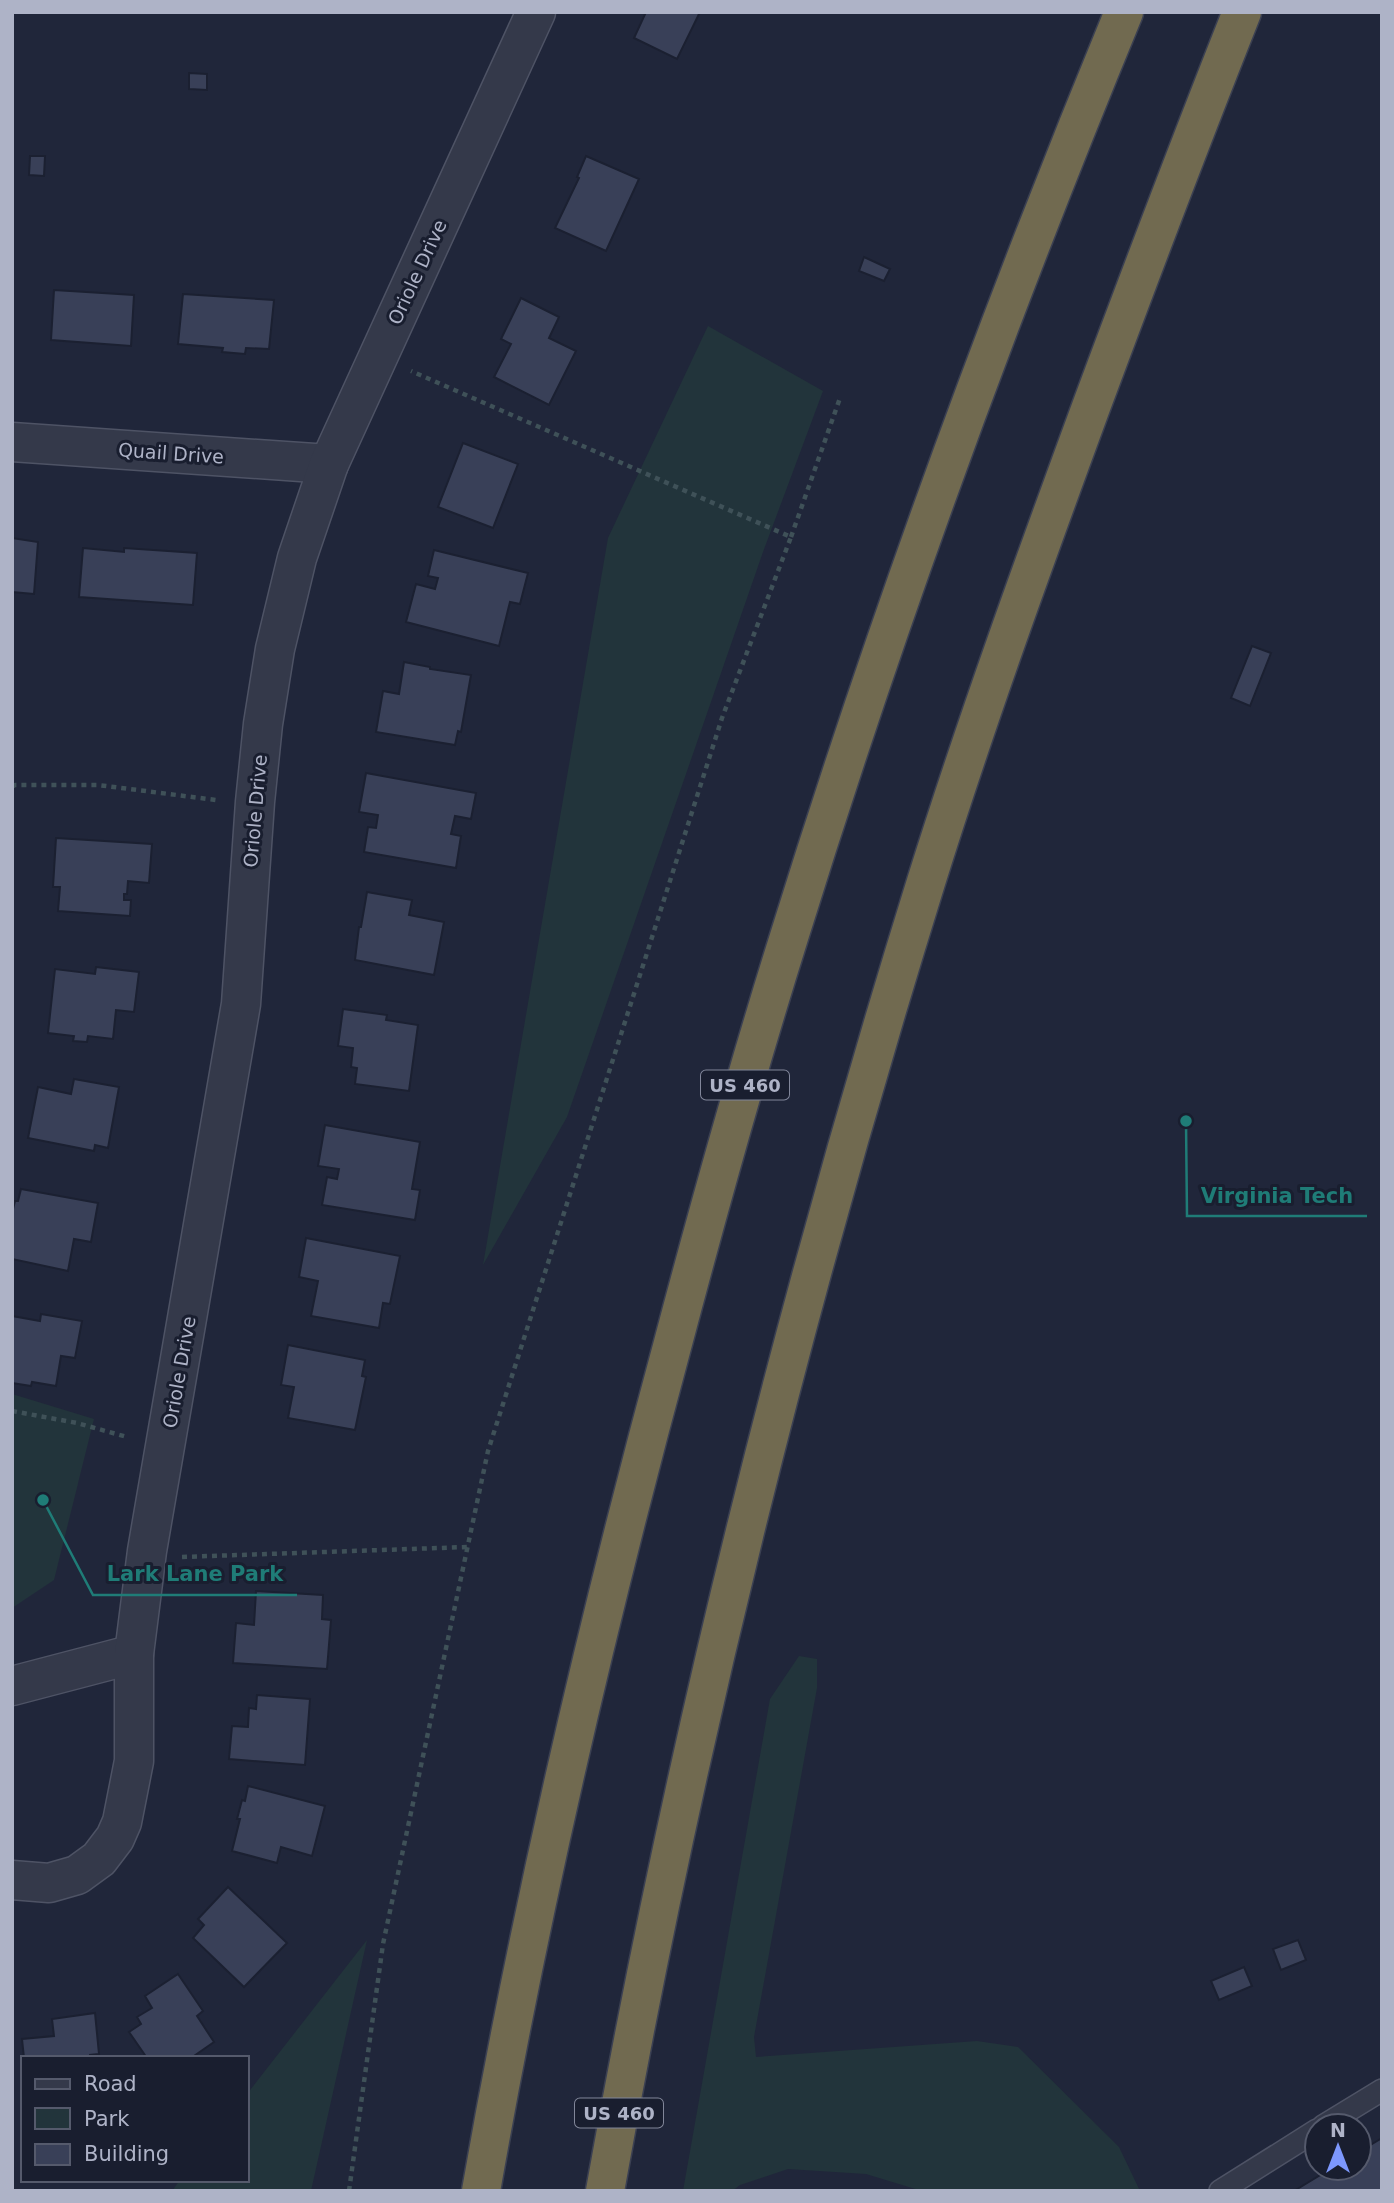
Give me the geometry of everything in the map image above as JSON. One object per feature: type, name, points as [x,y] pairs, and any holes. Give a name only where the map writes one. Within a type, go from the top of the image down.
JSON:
[{"type":"highway","name":"US 460","points":[[481,2191],[527,1949],[595,1641],[670,1354],[754,1052],[845,764],[930,516],[1022,271],[1124,12]]},
{"type":"highway","name":"US 460","points":[[605,2191],[662,1890],[728,1594],[818,1248],[873,1057],[928,878],[1037,553],[1156,231],[1242,12]]},
{"type":"street","name":"Oriole Drive","points":[[12,1880],[49,1883],[77,1874],[99,1859],[115,1838],[122,1822],[134,1761],[134,1654],[147,1551],[167,1447],[241,1003],[255,802],[263,724],[275,649],[298,558],[329,464],[536,12]]},
{"type":"street","name":"Quail Drive","points":[[12,442],[329,464]]},
{"type":"street","points":[[12,1686],[134,1654]]},
{"type":"lane","points":[[1346,2112],[1382,2090]]},
{"type":"lane","points":[[1220,2191],[1303,2139]]},
{"type":"path","points":[[377,359],[405,368],[791,537]]},
{"type":"path","points":[[349,2191],[383,1944],[488,1451],[722,718],[791,537],[840,398]]},
{"type":"path","points":[[12,788],[15,785],[98,785],[220,801],[255,802]]},
{"type":"path","points":[[12,1411],[77,1423],[167,1447]]},
{"type":"path","points":[[147,1551],[176,1558],[468,1547]]},
{"type":"green space","points":[[708,326],[823,391],[763,552],[567,1117],[483,1265],[608,538]]},
{"type":"green space","points":[[12,1394],[94,1419],[54,1580],[12,1608]]},
{"type":"green space","points":[[799,1656],[817,1659],[817,1688],[754,2037],[756,2057],[977,2041],[1018,2047],[1119,2147],[1140,2191],[922,2191],[866,2174],[788,2169],[740,2185],[732,2191],[683,2191],[770,1699]]},
{"type":"green space","points":[[367,1940],[311,2191],[172,2191],[179,2182],[248,2182],[248,2093]]},
{"type":"building","points":[[646,12],[700,12],[677,59],[634,38]]},
{"type":"building","points":[[189,73],[207,74],[207,90],[189,89]]},
{"type":"building","points":[[30,156],[45,156],[44,176],[29,175]]},
{"type":"building","points":[[586,156],[639,179],[606,251],[555,228],[579,178],[577,177]]},
{"type":"building","points":[[864,257],[890,269],[884,281],[859,271]]},
{"type":"building","points":[[54,290],[134,295],[131,346],[51,340]]},
{"type":"building","points":[[183,294],[274,300],[269,349],[246,348],[245,354],[222,352],[223,348],[178,344]]},
{"type":"building","points":[[521,298],[559,317],[549,338],[576,351],[549,405],[494,377],[511,344],[501,339]]},
{"type":"building","points":[[463,443],[518,464],[493,528],[438,507]]},
{"type":"building","points":[[12,538],[38,542],[34,594],[12,592]]},
{"type":"building","points":[[83,548],[124,552],[124,548],[197,553],[193,605],[79,597]]},
{"type":"building","points":[[434,550],[528,573],[520,604],[510,602],[499,646],[406,622],[416,584],[435,589],[438,578],[428,576]]},
{"type":"building","points":[[1252,646],[1271,653],[1250,706],[1231,698]]},
{"type":"building","points":[[404,662],[471,675],[461,732],[458,731],[455,745],[376,732],[383,691],[399,694]]},
{"type":"building","points":[[366,773],[476,793],[471,819],[455,816],[451,834],[461,836],[456,868],[364,852],[368,827],[376,828],[378,815],[359,812]]},
{"type":"building","points":[[56,838],[152,844],[149,883],[128,881],[127,894],[124,894],[124,900],[131,900],[130,916],[58,911],[60,887],[53,887]]},
{"type":"building","points":[[367,892],[412,900],[409,915],[444,922],[434,975],[355,960]]},
{"type":"building","points":[[96,967],[139,972],[134,1012],[116,1010],[113,1039],[88,1036],[87,1042],[73,1041],[74,1036],[48,1033],[55,969],[95,974]]},
{"type":"building","points":[[343,1009],[387,1015],[386,1020],[418,1025],[409,1091],[355,1084],[357,1068],[351,1067],[353,1048],[338,1046]]},
{"type":"building","points":[[74,1079],[119,1087],[108,1148],[95,1145],[94,1151],[28,1138],[38,1087],[71,1094]]},
{"type":"building","points":[[325,1125],[420,1142],[412,1189],[420,1190],[415,1220],[322,1205],[327,1177],[337,1179],[339,1169],[318,1166]]},
{"type":"building","points":[[21,1189],[98,1203],[91,1242],[74,1239],[68,1271],[12,1259],[12,1213]]},
{"type":"building","points":[[306,1238],[400,1256],[390,1304],[383,1303],[379,1328],[311,1316],[318,1281],[299,1277]]},
{"type":"building","points":[[41,1314],[82,1321],[75,1358],[61,1356],[56,1386],[32,1382],[31,1386],[12,1383],[12,1316],[40,1321]]},
{"type":"building","points":[[288,1345],[365,1360],[362,1376],[366,1377],[355,1430],[288,1418],[294,1387],[281,1385]]},
{"type":"building","points":[[256,1591],[323,1595],[322,1619],[331,1620],[327,1669],[233,1663],[236,1623],[254,1625]]},
{"type":"building","points":[[257,1695],[310,1699],[305,1765],[229,1759],[232,1726],[248,1727],[249,1708],[256,1709]]},
{"type":"building","points":[[248,1786],[325,1806],[312,1856],[281,1847],[277,1863],[232,1851],[240,1819],[237,1819]]},
{"type":"building","points":[[228,1887],[287,1943],[244,1987],[193,1938],[204,1925],[198,1919]]},
{"type":"building","points":[[1298,1940],[1306,1960],[1281,1970],[1273,1949]]},
{"type":"building","points":[[1244,1967],[1252,1986],[1219,2000],[1211,1981]]},
{"type":"building","points":[[178,1974],[203,2011],[197,2016],[214,2042],[194,2056],[146,2056],[129,2032],[141,2024],[137,2017],[152,2008],[145,1996]]},
{"type":"building","points":[[95,2013],[99,2054],[24,2056],[22,2039],[54,2036],[52,2019]]},
{"type":"building","points":[[1382,2138],[1382,2191],[1294,2191],[1309,2182],[1373,2182],[1373,2143]]},
{"type":"place","name":"Virginia Tech","points":[[1186,1121]]},
{"type":"place","name":"Lark Lane Park","points":[[43,1500]]}]
